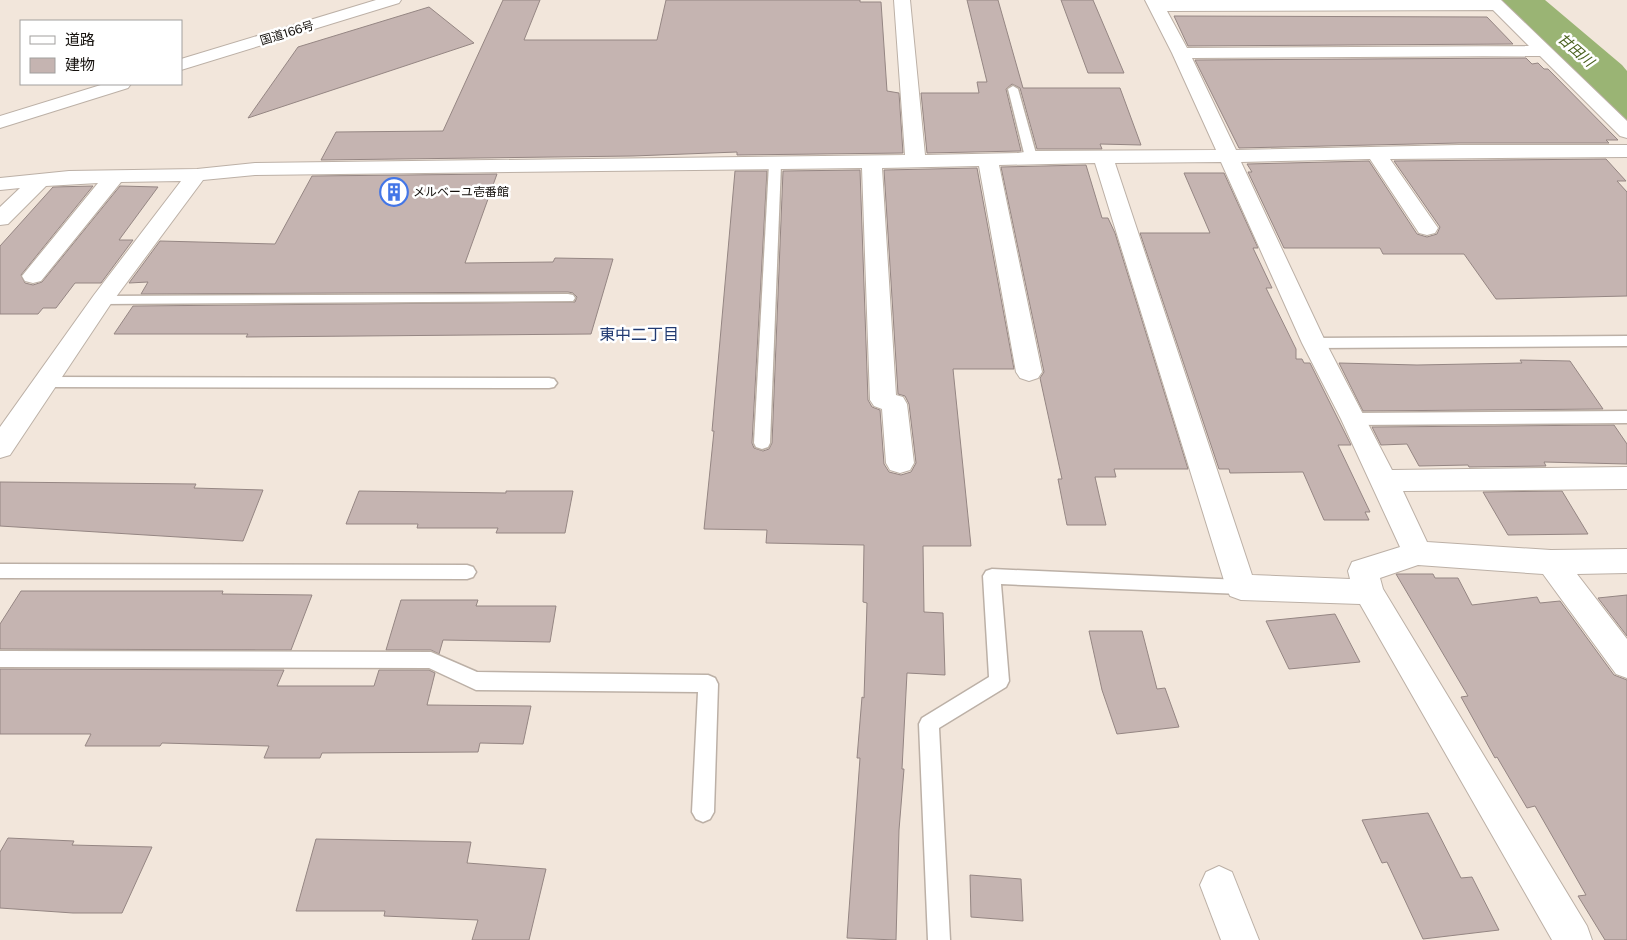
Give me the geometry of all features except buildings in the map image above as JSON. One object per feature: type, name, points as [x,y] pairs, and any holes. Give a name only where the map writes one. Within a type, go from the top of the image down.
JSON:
[{"type":"main road","name":"国道166号","points":[[182,65],[393,0]]},
{"type":"main road","points":[[902,0],[916,161]]},
{"type":"main road","points":[[1418,554],[1354,419],[1314,343],[1181,53],[1155,3],[1495,3],[1627,132]]},
{"type":"main road","points":[[1181,53],[1545,51]]},
{"type":"main road","points":[[0,122],[119,85]]},
{"type":"main road","points":[[0,184],[70,177],[197,175],[313,168],[775,164],[1031,157],[1229,156],[1459,151],[1627,151]]},
{"type":"main road","points":[[1376,153],[1428,228]]},
{"type":"main road","points":[[1103,156],[1241,587],[1369,592]]},
{"type":"main road","points":[[988,159],[1029,372]]},
{"type":"main road","points":[[872,162],[883,400],[894,404],[900,462]]},
{"type":"main road","points":[[0,448],[102,300],[197,175]]},
{"type":"main road","points":[[33,276],[115,176]]},
{"type":"main road","points":[[0,218],[40,180]]},
{"type":"main road","points":[[1384,481],[1627,478]]},
{"type":"main road","points":[[1573,940],[1369,592],[1363,571],[1418,554],[1551,562],[1627,560]]},
{"type":"main road","points":[[1551,562],[1627,664]]},
{"type":"main road","points":[[1219,885],[1240,940]]},
{"type":"lane","points":[[1013,89],[1031,157]]},
{"type":"lane","points":[[762,443],[775,164]]},
{"type":"lane","points":[[102,300],[568,298]]},
{"type":"lane","points":[[1314,343],[1627,341]]},
{"type":"lane","points":[[46,382],[550,383]]},
{"type":"lane","points":[[1354,419],[1627,416]]},
{"type":"lane","points":[[0,571],[467,572]]},
{"type":"lane","points":[[939,940],[929,724],[999,681],[992,576],[1241,587]]},
{"type":"lane","points":[[0,659],[431,660],[476,681],[708,684],[703,812]]},
{"type":"waterway","name":"甘田川","points":[[1518,0],[1605,75],[1627,106]]},
{"type":"place","name":"メルベーユ壱番館","points":[[394,192]]},
{"type":"district","name":"東中二丁目","points":[[639,334]]}]
